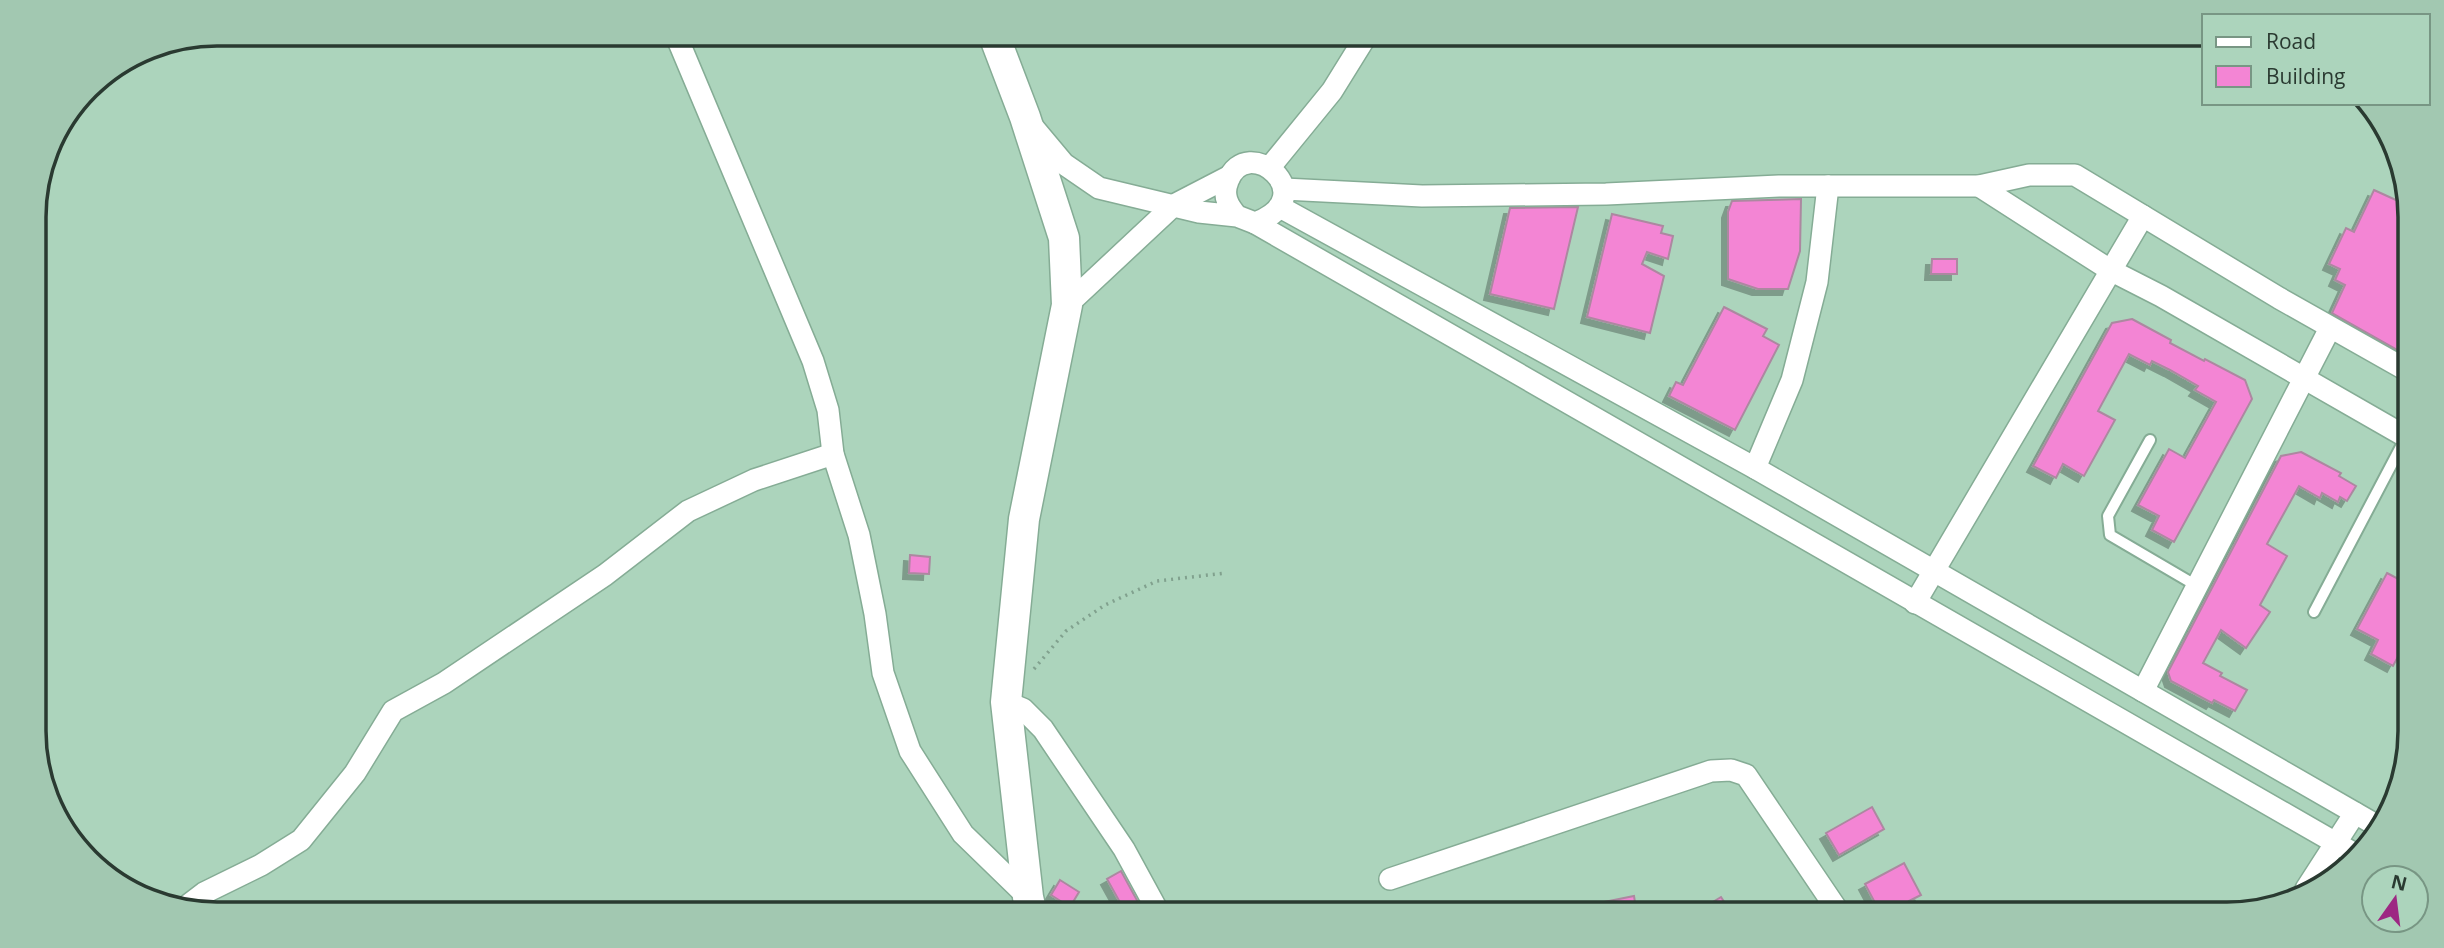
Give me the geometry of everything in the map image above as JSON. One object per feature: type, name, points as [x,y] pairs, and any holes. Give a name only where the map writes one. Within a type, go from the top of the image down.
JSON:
[{"type":"street","points":[[680,46],[813,361],[828,410],[833,454],[859,535],[875,614],[883,673],[910,751],[963,834],[1026,902]]},
{"type":"street","points":[[998,46],[1025,117],[1065,238],[1068,305],[1024,519],[1013,704],[1030,902]]},
{"type":"street","points":[[1270,167],[1332,92],[1360,46]]},
{"type":"street","points":[[1025,117],[1065,164],[1099,188],[1174,205],[1199,212],[1246,219],[1274,214],[1282,198],[1277,173],[1261,163],[1243,165],[1230,176],[1174,205],[1068,305]]},
{"type":"street","points":[[1282,198],[1606,194],[1828,186],[1979,186],[2029,175],[2075,175],[2330,328],[2398,365]]},
{"type":"street","points":[[1230,176],[1226,184],[1227,202],[1246,219],[2349,851]]},
{"type":"street","points":[[1755,468],[1792,380],[1817,282],[1828,186]]},
{"type":"street","points":[[1979,186],[2110,270],[2161,296],[2398,432]]},
{"type":"street","points":[[1282,198],[2372,823]]},
{"type":"street","points":[[1915,603],[2143,216]]},
{"type":"street","points":[[2143,691],[2330,328]]},
{"type":"street","points":[[194,900],[301,840],[355,772],[393,711],[444,683],[605,575],[688,511],[754,480],[833,454]]},
{"type":"street","points":[[1013,704],[1043,729],[1124,849],[1153,902]]},
{"type":"street","points":[[1390,879],[1711,771],[1731,771],[1746,775],[1832,902]]},
{"type":"street","points":[[2314,880],[2355,813]]},
{"type":"lane","points":[[2150,440],[2108,516],[2110,535],[2197,586]]},
{"type":"lane","points":[[2314,612],[2398,457]]},
{"type":"path","points":[[1013,704],[1033,671],[1066,631],[1105,606],[1157,581],[1226,573]]},
{"type":"building","points":[[2374,190],[2397,201],[2398,350],[2332,313],[2345,285],[2335,280],[2340,269],[2329,264],[2346,228],[2354,232]]},
{"type":"building","points":[[1801,199],[1800,251],[1788,289],[1758,289],[1728,279],[1728,212],[1732,201]]},
{"type":"building","points":[[1578,207],[1554,309],[1490,294],[1510,208]]},
{"type":"building","points":[[1612,214],[1663,226],[1661,233],[1673,236],[1668,259],[1647,252],[1642,264],[1664,276],[1650,333],[1587,317]]},
{"type":"building","points":[[1932,259],[1957,259],[1957,274],[1931,274]]},
{"type":"building","points":[[1724,307],[1767,329],[1763,336],[1779,345],[1735,430],[1669,396],[1676,382],[1683,385]]},
{"type":"building","points":[[2132,319],[2171,340],[2170,343],[2245,380],[2252,399],[2174,542],[2152,530],[2159,516],[2138,505],[2169,449],[2185,458],[2216,402],[2195,390],[2198,386],[2170,370],[2152,361],[2150,365],[2129,354],[2098,411],[2115,420],[2084,476],[2063,464],[2056,478],[2033,466],[2112,323]]},
{"type":"building","points":[[2301,452],[2341,473],[2339,476],[2356,486],[2347,501],[2340,497],[2338,502],[2322,493],[2320,498],[2299,486],[2267,544],[2287,556],[2260,605],[2270,612],[2246,648],[2221,630],[2203,663],[2222,673],[2220,676],[2247,690],[2235,711],[2214,700],[2212,703],[2171,681],[2168,672],[2281,456]]},
{"type":"building","points":[[910,555],[930,557],[929,574],[909,573]]},
{"type":"building","points":[[2387,573],[2398,579],[2398,657],[2393,666],[2371,654],[2378,640],[2357,629]]},
{"type":"building","points":[[1872,807],[1884,829],[1839,855],[1826,833]]},
{"type":"building","points":[[1904,863],[1921,895],[1910,902],[1875,902],[1865,884]]},
{"type":"building","points":[[1121,871],[1138,902],[1120,902],[1107,879]]},
{"type":"building","points":[[1060,880],[1079,892],[1073,902],[1062,902],[1051,895]]},
{"type":"building","points":[[1634,896],[1635,902],[1604,902]]}]
